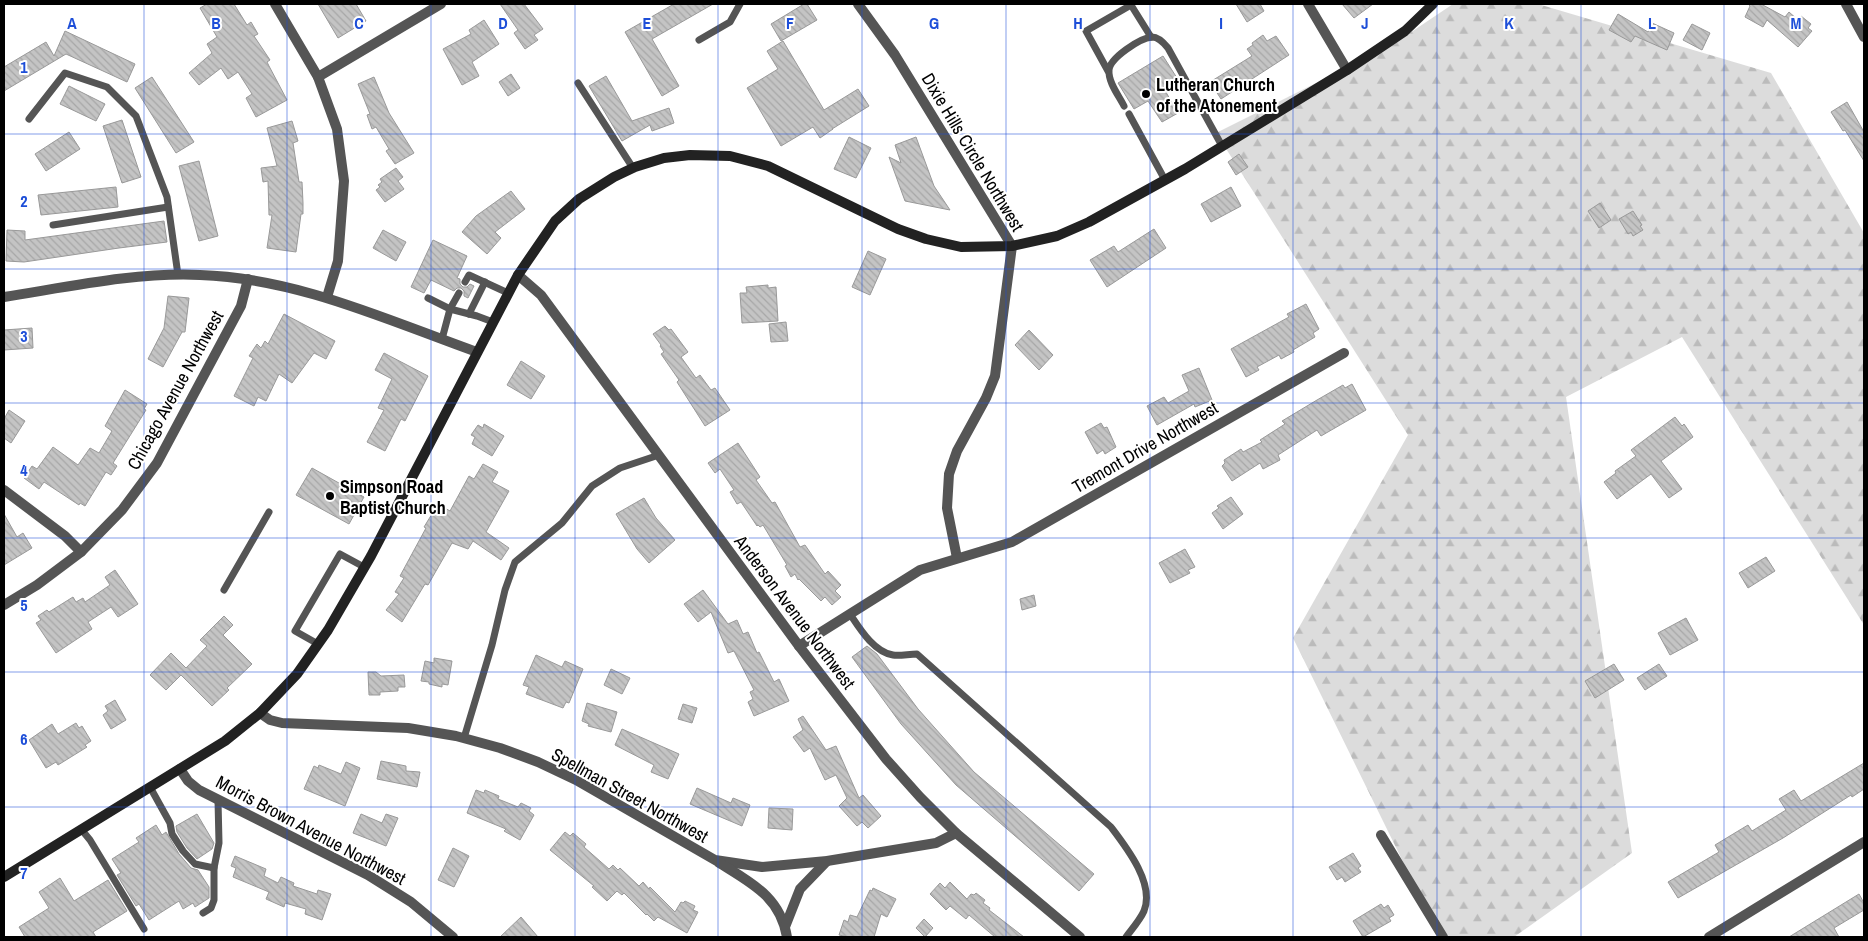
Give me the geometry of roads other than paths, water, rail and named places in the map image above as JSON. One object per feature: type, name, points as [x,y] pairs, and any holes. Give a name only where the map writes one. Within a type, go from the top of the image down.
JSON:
[{"type":"main road","points":[[4,877],[225,741],[260,713],[297,674],[318,644],[364,568],[518,274],[556,221],[578,199],[614,177],[632,168],[664,158],[690,155],[730,156],[768,166],[898,229],[926,239],[962,247],[1012,246],[1065,233],[1089,222],[1165,180],[1347,70],[1405,31],[1433,4]]},
{"type":"street","points":[[275,4],[318,77],[337,129],[344,181],[338,261],[327,297]]},
{"type":"street","points":[[318,77],[440,4]]},
{"type":"street","name":"Dixie Hills Circle Northwest","points":[[858,4],[895,55],[1012,246],[995,376],[986,398],[957,451],[949,474],[947,508],[957,558]]},
{"type":"street","points":[[1308,4],[1347,70]]},
{"type":"street","points":[[1846,4],[1864,37]]},
{"type":"street","points":[[4,296],[152,276],[200,274],[248,279],[288,286],[327,297],[477,352]]},
{"type":"street","name":"Anderson Avenue Northwest","points":[[518,274],[541,295],[799,646],[886,759],[956,833],[1080,937]]},
{"type":"street","name":"Chicago Avenue Northwest","points":[[4,605],[37,585],[81,552],[122,510],[157,463],[241,306],[248,279]]},
{"type":"street","name":"Tremont Drive Northwest","points":[[957,558],[1012,542],[1344,353]]},
{"type":"street","points":[[4,490],[65,536],[81,552]]},
{"type":"street","points":[[799,646],[920,570],[957,558]]},
{"type":"street","name":"Spellman Street Northwest","points":[[260,713],[270,720],[282,724],[408,728],[464,738],[515,754],[576,780],[715,860],[762,867],[827,861],[936,843],[956,833]]},
{"type":"street","name":"Morris Brown Avenue Northwest","points":[[180,769],[188,781],[198,790],[368,875],[411,902],[453,937]]},
{"type":"street","points":[[1381,835],[1443,937]]},
{"type":"street","points":[[1709,937],[1864,842]]},
{"type":"street","points":[[715,860],[763,890],[776,906],[786,932]]},
{"type":"street","points":[[786,932],[800,888],[827,861]]},
{"type":"lane","points":[[699,40],[730,22],[740,4]]},
{"type":"lane","points":[[1124,106],[1113,87],[1108,71],[1086,31],[1131,4],[1151,37]]},
{"type":"lane","points":[[1108,71],[1110,63],[1134,44],[1151,37],[1156,38],[1168,48],[1222,146]]},
{"type":"lane","points":[[29,119],[65,73],[107,87],[136,116],[167,197],[178,275]]},
{"type":"lane","points":[[578,83],[632,168]]},
{"type":"lane","points":[[1129,114],[1165,180]]},
{"type":"lane","points":[[53,226],[168,207]]},
{"type":"lane","points":[[465,282],[469,275],[508,293]]},
{"type":"lane","points":[[470,314],[485,282]]},
{"type":"lane","points":[[442,340],[450,309],[459,293]]},
{"type":"lane","points":[[428,298],[450,309],[493,322]]},
{"type":"lane","points":[[464,738],[492,645],[505,590],[515,562],[562,523],[592,486],[620,468],[658,455]]},
{"type":"lane","points":[[224,590],[269,512]]},
{"type":"lane","points":[[318,644],[295,631],[340,554],[364,568]]},
{"type":"lane","points":[[850,614],[866,638],[876,647],[891,655],[917,654],[1111,827],[1121,840],[1146,883],[1147,898],[1144,912],[1126,937]]},
{"type":"lane","points":[[150,787],[182,851],[195,864],[214,868]]},
{"type":"lane","points":[[203,913],[211,908],[214,900],[214,868],[219,843],[218,800]]},
{"type":"lane","points":[[82,829],[144,930]]},
{"type":"place","name":"Lutheran Church of the Atonement","points":[[1146,94]]},
{"type":"place","name":"Simpson Road Baptist Church","points":[[330,496]]}]
